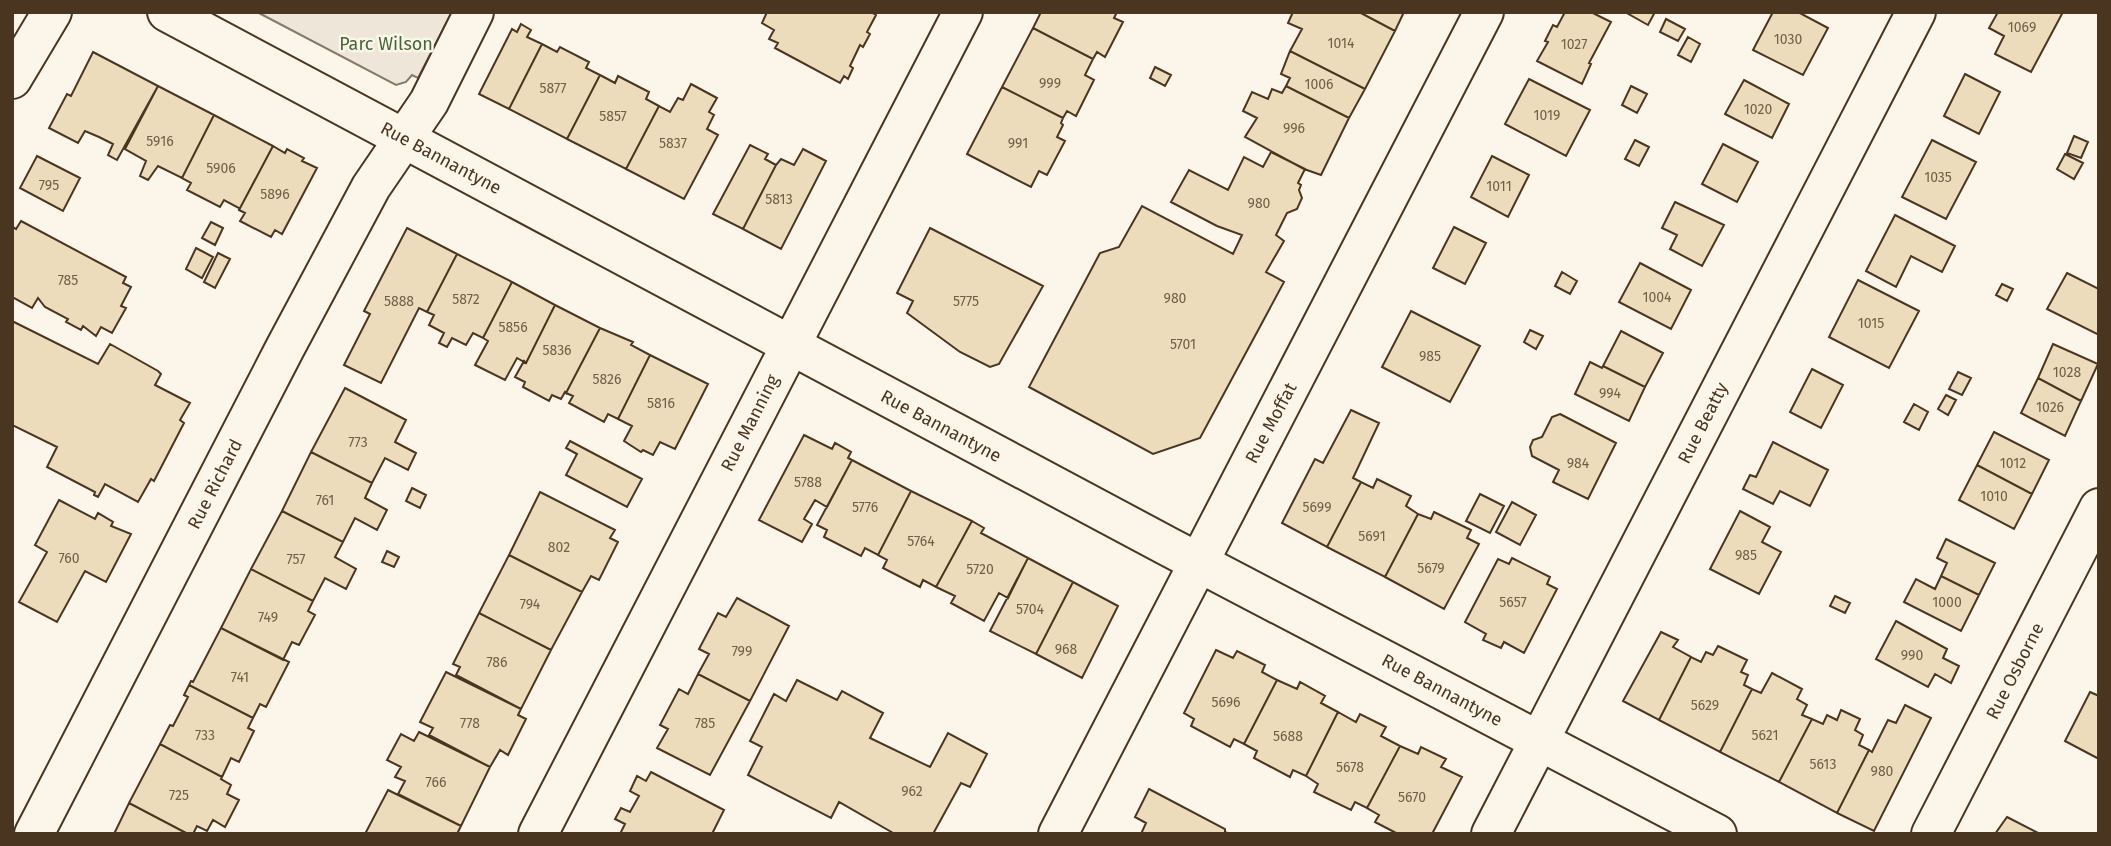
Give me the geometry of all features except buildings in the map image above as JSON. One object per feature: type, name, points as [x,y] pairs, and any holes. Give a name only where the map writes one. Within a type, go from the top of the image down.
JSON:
[{"type":"street","points":[[12,79],[52,12]]},
{"type":"street","name":"Rue Bannantyne","points":[[167,12],[1198,563],[1717,834]]},
{"type":"street","name":"Rue Richard","points":[[34,834],[371,187],[429,102],[474,12]]},
{"type":"street","name":"Rue Manning","points":[[537,834],[963,12]]},
{"type":"street","name":"Rue Moffat","points":[[1058,834],[1485,12]]},
{"type":"street","name":"Rue Beatty","points":[[1490,834],[1916,12]]},
{"type":"street","name":"Rue Osborne","points":[[1931,834],[2099,508]]},
{"type":"green space","name":"Parc Wilson","points":[[257,12],[452,12],[418,78],[412,75],[406,82],[396,85]]}]
